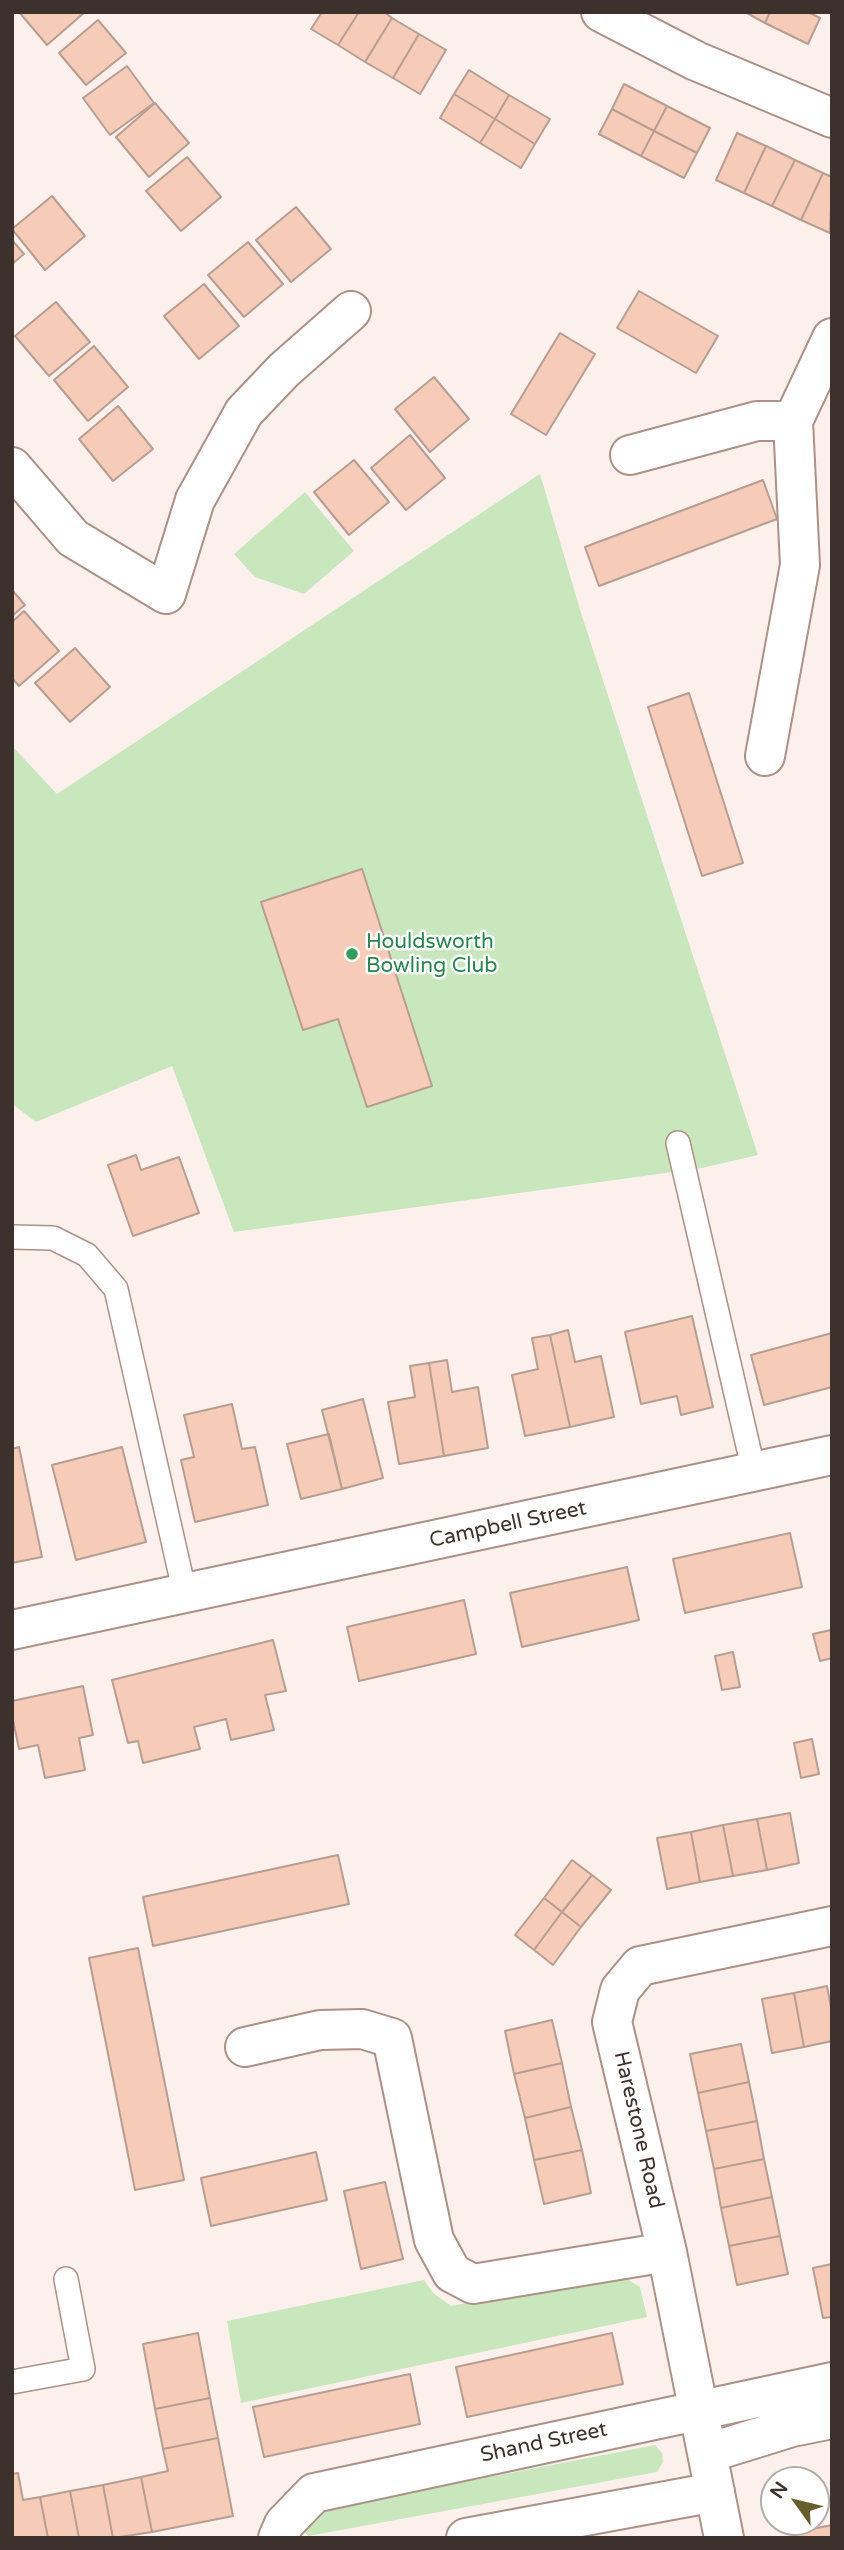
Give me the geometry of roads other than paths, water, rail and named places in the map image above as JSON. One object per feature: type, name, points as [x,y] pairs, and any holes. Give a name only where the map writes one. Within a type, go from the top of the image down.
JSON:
[{"type":"street","points":[[601,12],[696,61],[832,118]]},
{"type":"street","points":[[12,467],[74,538],[166,594],[195,500],[244,412],[284,370],[351,311]]},
{"type":"street","points":[[765,756],[800,565],[793,421],[832,338]]},
{"type":"street","points":[[630,455],[757,421],[793,421]]},
{"type":"street","name":"Campbell Street","points":[[12,1630],[832,1455]]},
{"type":"street","name":"Harestone Road","points":[[724,2538],[667,2252],[612,2022],[620,1990],[640,1966],[832,1926]]},
{"type":"street","points":[[245,2047],[320,2030],[362,2029],[391,2038],[434,2241],[452,2273],[473,2284],[667,2252]]},
{"type":"street","name":"Shand Street","points":[[278,2538],[284,2524],[314,2493],[832,2382]]},
{"type":"street","points":[[708,2453],[792,2427],[832,2419]]},
{"type":"street","points":[[466,2538],[505,2534],[715,2492]]},
{"type":"lane","points":[[678,1143],[754,1472]]},
{"type":"lane","points":[[12,1237],[53,1238],[88,1255],[116,1289],[185,1594]]},
{"type":"lane","points":[[12,2382],[83,2369],[66,2279]]},
{"type":"place","name":"Houldsworth Bowling Club","points":[[352,954]]}]
